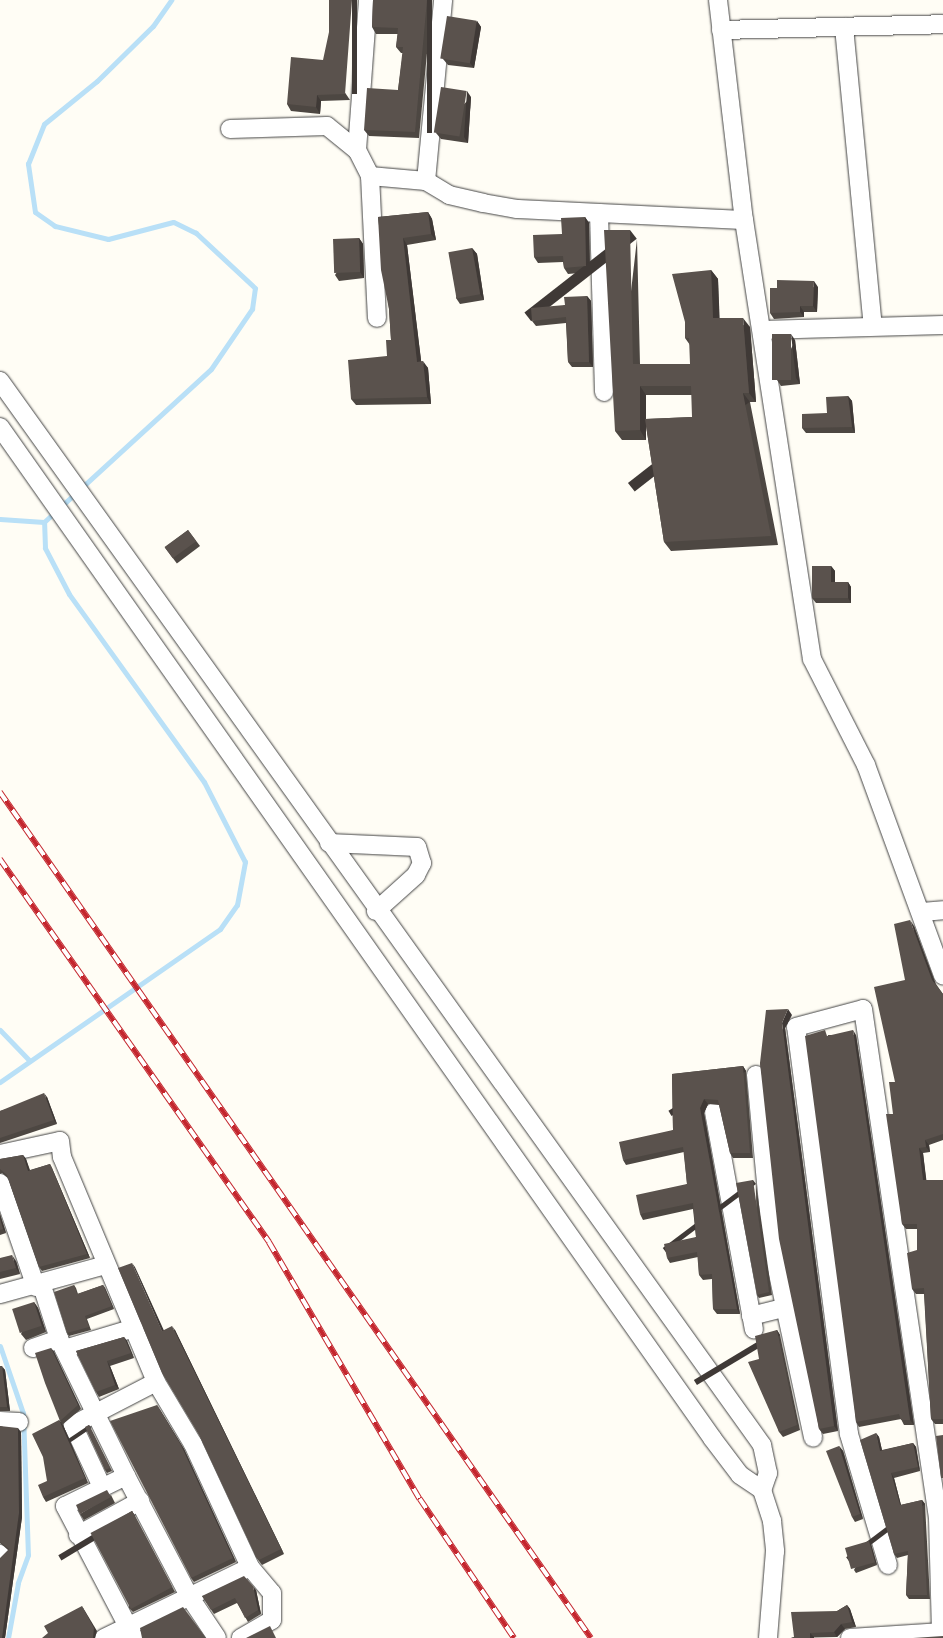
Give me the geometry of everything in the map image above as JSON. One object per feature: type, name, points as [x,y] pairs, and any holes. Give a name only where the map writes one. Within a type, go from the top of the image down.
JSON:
[{"type":"street","points":[[357,150],[368,0]]},
{"type":"street","points":[[426,181],[444,0]]},
{"type":"street","points":[[718,0],[744,220],[812,659],[866,765],[922,912],[943,975]]},
{"type":"street","points":[[721,30],[943,24]]},
{"type":"street","points":[[844,27],[873,326]]},
{"type":"street","points":[[230,130],[327,126],[357,150],[370,176],[377,318]]},
{"type":"street","points":[[370,176],[426,181],[449,194],[483,203],[599,213],[744,220]]},
{"type":"street","points":[[599,213],[604,392]]},
{"type":"street","points":[[762,330],[943,325]]},
{"type":"street","points":[[0,381],[145,580],[376,911],[762,1445],[768,1473],[762,1490]]},
{"type":"street","points":[[0,427],[43,485],[118,595],[712,1438],[740,1475],[762,1490],[772,1520],[776,1551],[768,1638]]},
{"type":"street","points":[[329,843],[417,847],[422,863],[416,875],[376,911]]},
{"type":"street","points":[[922,912],[943,910]]},
{"type":"street","points":[[850,1638],[942,1632],[938,1518],[863,1009],[796,1027],[849,1434],[888,1565]]},
{"type":"street","points":[[756,1074],[772,1246],[813,1438]]},
{"type":"street","points":[[714,1112],[752,1323],[784,1308]]},
{"type":"street","points":[[0,1154],[60,1141],[62,1157],[105,1265],[156,1382],[193,1444],[250,1567],[272,1593],[272,1620],[241,1638]]},
{"type":"street","points":[[0,1183],[62,1344],[94,1412],[189,1596],[217,1638]]},
{"type":"street","points":[[2,1293],[39,1286],[105,1265]]},
{"type":"street","points":[[33,1348],[62,1344],[134,1328]]},
{"type":"street","points":[[102,1487],[72,1425],[94,1412],[156,1382]]},
{"type":"street","points":[[0,1421],[19,1422]]},
{"type":"street","points":[[126,1476],[65,1506],[78,1535],[130,1632]]},
{"type":"street","points":[[78,1535],[140,1501]]},
{"type":"street","points":[[104,1638],[130,1632],[189,1596],[250,1567]]},
{"type":"building","points":[[329,0],[352,0],[345,94],[317,95],[316,107],[287,104],[291,57],[323,60],[329,32]]},
{"type":"building","points":[[373,0],[427,0],[415,132],[364,130],[367,88],[398,90],[403,47],[396,47],[398,28],[372,27]]},
{"type":"building","points":[[447,16],[477,21],[470,63],[440,58]]},
{"type":"building","points":[[441,87],[467,91],[459,137],[434,132]]},
{"type":"building","points":[[428,212],[431,234],[403,238],[417,362],[423,361],[427,397],[351,399],[348,360],[387,356],[386,340],[391,340],[389,309],[381,270],[378,217]]},
{"type":"building","points":[[585,217],[586,266],[564,268],[563,256],[534,257],[533,235],[562,234],[561,218]]},
{"type":"building","points":[[604,230],[630,230],[633,364],[690,364],[689,338],[685,338],[685,322],[672,274],[711,270],[713,318],[743,318],[749,393],[743,393],[771,536],[664,542],[645,419],[692,417],[691,386],[640,386],[640,430],[615,431]]},
{"type":"building","points":[[359,238],[360,272],[334,273],[333,239]]},
{"type":"building","points":[[472,248],[480,294],[457,298],[448,252]]},
{"type":"building","points":[[777,280],[814,281],[813,306],[800,306],[800,312],[770,313],[770,288],[777,288]]},
{"type":"building","points":[[587,296],[589,362],[568,362],[566,317],[532,321],[531,308],[565,305],[564,297]]},
{"type":"building","points":[[772,334],[791,334],[791,380],[772,380]]},
{"type":"building","points":[[848,396],[852,427],[802,428],[802,414],[827,413],[826,397]]},
{"type":"building","points":[[188,530],[196,541],[173,558],[165,547]]},
{"type":"building","points":[[812,566],[831,566],[831,582],[848,582],[848,598],[812,598]]},
{"type":"building","points":[[910,920],[932,980],[943,994],[943,1134],[925,1140],[926,1147],[919,1148],[923,1180],[943,1180],[943,1419],[931,1419],[924,1288],[912,1289],[907,1253],[917,1250],[917,1224],[902,1224],[886,1114],[893,1114],[889,1082],[895,1082],[874,987],[905,980],[894,924]]},
{"type":"building","points":[[788,1009],[782,1023],[834,1426],[819,1429],[779,1239],[760,1063],[766,1010]]},
{"type":"building","points":[[825,1030],[827,1036],[853,1030],[910,1420],[901,1420],[899,1414],[856,1422],[805,1036]]},
{"type":"building","points":[[743,1066],[750,1153],[730,1153],[718,1100],[704,1099],[700,1108],[737,1309],[713,1309],[712,1274],[699,1275],[697,1252],[667,1258],[664,1244],[696,1237],[693,1203],[640,1214],[636,1195],[687,1184],[683,1147],[623,1160],[619,1142],[673,1130],[672,1074]]},
{"type":"building","points":[[44,1093],[54,1120],[0,1138],[0,1111]]},
{"type":"building","points":[[23,1155],[28,1171],[50,1164],[87,1254],[39,1267],[7,1175],[0,1169],[0,1159]]},
{"type":"building","points":[[753,1180],[769,1292],[757,1295],[736,1183]]},
{"type":"building","points":[[0,1219],[3,1229],[0,1230]]},
{"type":"building","points":[[12,1255],[16,1268],[0,1272],[0,1258]]},
{"type":"building","points":[[132,1263],[162,1331],[172,1326],[281,1549],[259,1560],[199,1435],[162,1373],[118,1268]]},
{"type":"building","points":[[74,1285],[77,1294],[103,1285],[112,1306],[85,1316],[89,1327],[67,1333],[54,1292]]},
{"type":"building","points":[[34,1302],[42,1326],[20,1333],[12,1309]]},
{"type":"building","points":[[777,1330],[797,1425],[779,1432],[748,1362],[759,1359],[755,1336]]},
{"type":"building","points":[[124,1337],[131,1353],[107,1361],[115,1385],[96,1392],[76,1351]]},
{"type":"building","points":[[51,1348],[78,1405],[60,1421],[35,1353]]},
{"type":"building","points":[[0,1366],[2,1366],[7,1407],[0,1407]]},
{"type":"building","points":[[157,1405],[181,1445],[233,1558],[191,1578],[110,1421]]},
{"type":"building","points":[[59,1420],[85,1478],[43,1497],[38,1485],[47,1481],[43,1457],[32,1434]]},
{"type":"building","points":[[89,1425],[110,1468],[105,1470],[85,1427]]},
{"type":"building","points":[[0,1426],[18,1428],[19,1513],[2,1638],[0,1638],[0,1558],[9,1549],[0,1542]]},
{"type":"building","points":[[876,1433],[880,1451],[913,1443],[918,1467],[891,1473],[900,1505],[922,1500],[927,1595],[906,1595],[908,1551],[894,1554],[860,1440]]},
{"type":"building","points":[[943,1435],[943,1478],[941,1478],[936,1436]]},
{"type":"building","points":[[839,1446],[860,1514],[852,1517],[826,1451]]},
{"type":"building","points":[[107,1490],[111,1497],[80,1514],[76,1505]]},
{"type":"building","points":[[132,1511],[172,1587],[131,1609],[91,1533]]},
{"type":"building","points":[[869,1541],[875,1562],[851,1569],[845,1548]]},
{"type":"building","points":[[244,1576],[253,1586],[258,1610],[245,1618],[235,1598],[211,1610],[202,1596]]},
{"type":"building","points":[[847,1605],[852,1622],[841,1624],[834,1632],[810,1633],[810,1638],[791,1638],[794,1637],[791,1612],[837,1611]]},
{"type":"building","points":[[82,1606],[94,1628],[93,1638],[42,1638],[48,1633],[44,1626]]},
{"type":"building","points":[[183,1607],[206,1638],[142,1638],[140,1628]]},
{"type":"building","points":[[270,1626],[276,1638],[246,1638]]},
{"type":"building","points":[[943,1636],[943,1638],[913,1638]]},
{"type":"waterway","points":[[0,1082],[220,929],[237,905],[245,862],[204,782],[69,594],[45,548],[44,522],[211,369],[252,309],[255,288],[196,233],[173,222],[108,239],[55,226],[35,212],[28,164],[44,124],[97,81],[153,26],[171,0]]},
{"type":"waterway","points":[[0,519],[44,522]]},
{"type":"waterway","points":[[0,1030],[29,1060]]},
{"type":"waterway","points":[[0,1346],[23,1413],[28,1555],[18,1583],[8,1638]]},
{"type":"railway","points":[[0,792],[591,1638]]},
{"type":"railway","points":[[0,859],[269,1242],[420,1499],[514,1638]]}]
